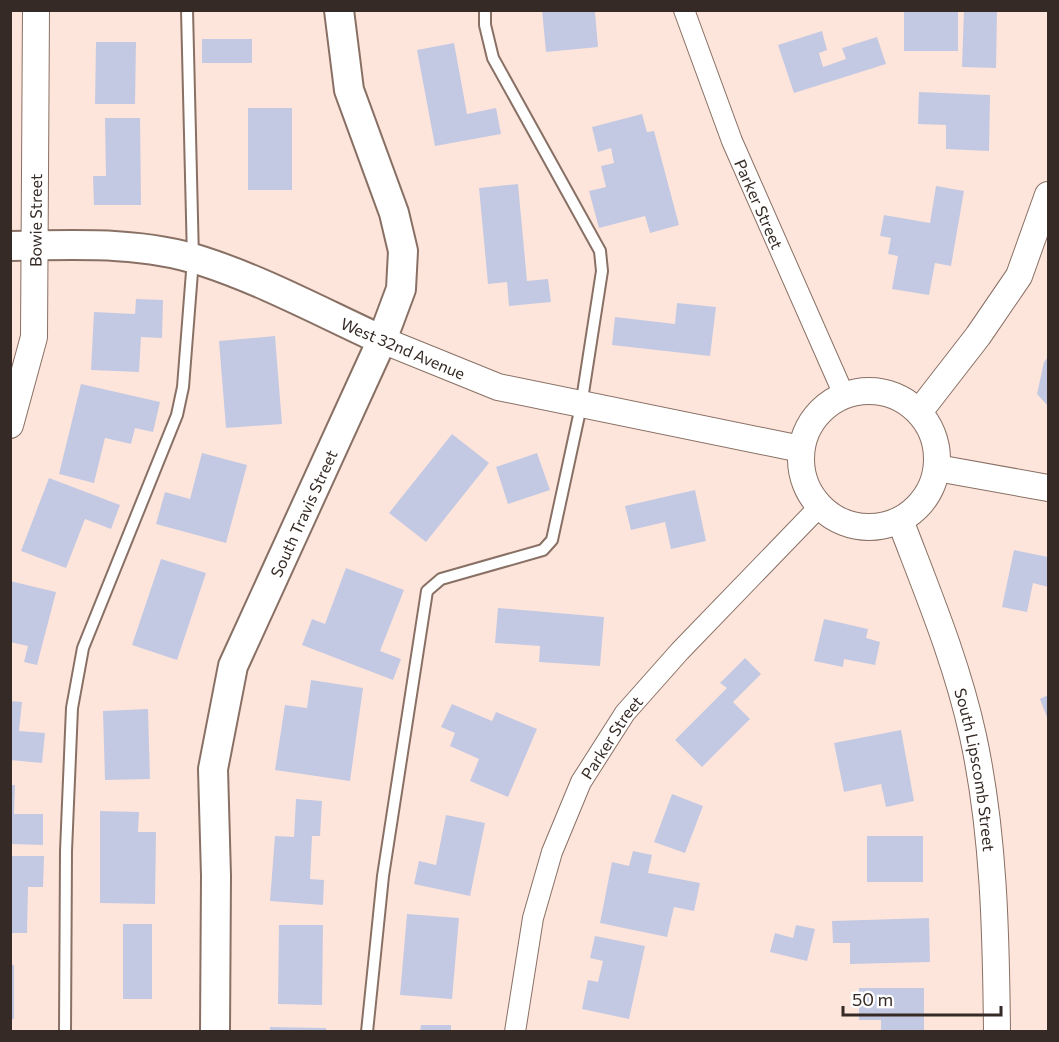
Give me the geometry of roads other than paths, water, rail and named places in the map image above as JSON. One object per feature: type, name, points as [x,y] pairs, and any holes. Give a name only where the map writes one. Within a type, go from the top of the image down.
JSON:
[{"type":"main road","name":"South Travis Street","points":[[214,1032],[216,876],[213,769],[233,666],[382,340],[401,289],[403,251],[393,213],[349,90],[339,10]]},
{"type":"main road","name":"West 32nd Avenue","points":[[23,246],[95,245],[149,250],[193,259],[260,285],[382,340]]},
{"type":"street","name":"Bowie Street","points":[[10,425],[34,337],[23,246],[36,10]]},
{"type":"street","name":"Parker Street","points":[[684,10],[732,141],[844,395]]},
{"type":"street","points":[[919,412],[978,336],[1019,276],[1048,195]]},
{"type":"street","name":"West 32nd Avenue","points":[[382,340],[498,387],[581,406],[801,449]]},
{"type":"street","points":[[876,391],[892,394],[919,412],[931,428],[937,447],[937,468],[926,498],[900,520],[881,526],[858,526],[837,519],[820,506],[804,480],[801,449],[806,432],[815,417],[828,404],[844,395],[876,391]]},
{"type":"street","points":[[937,468],[1048,488]]},
{"type":"street","name":"Parker Street","points":[[514,1032],[533,918],[552,852],[581,782],[625,713],[680,651],[820,506]]},
{"type":"street","name":"South Lipscomb Street","points":[[900,520],[946,643],[973,736],[987,827],[996,938],[997,1032]]},
{"type":"lane","points":[[65,1032],[66,851],[72,708],[83,648],[177,415],[183,387],[193,259],[187,10]]},
{"type":"lane","points":[[367,1032],[383,876],[427,591],[441,579],[543,549],[552,540],[581,406],[602,271],[600,251],[493,58],[485,25],[485,10]]}]
